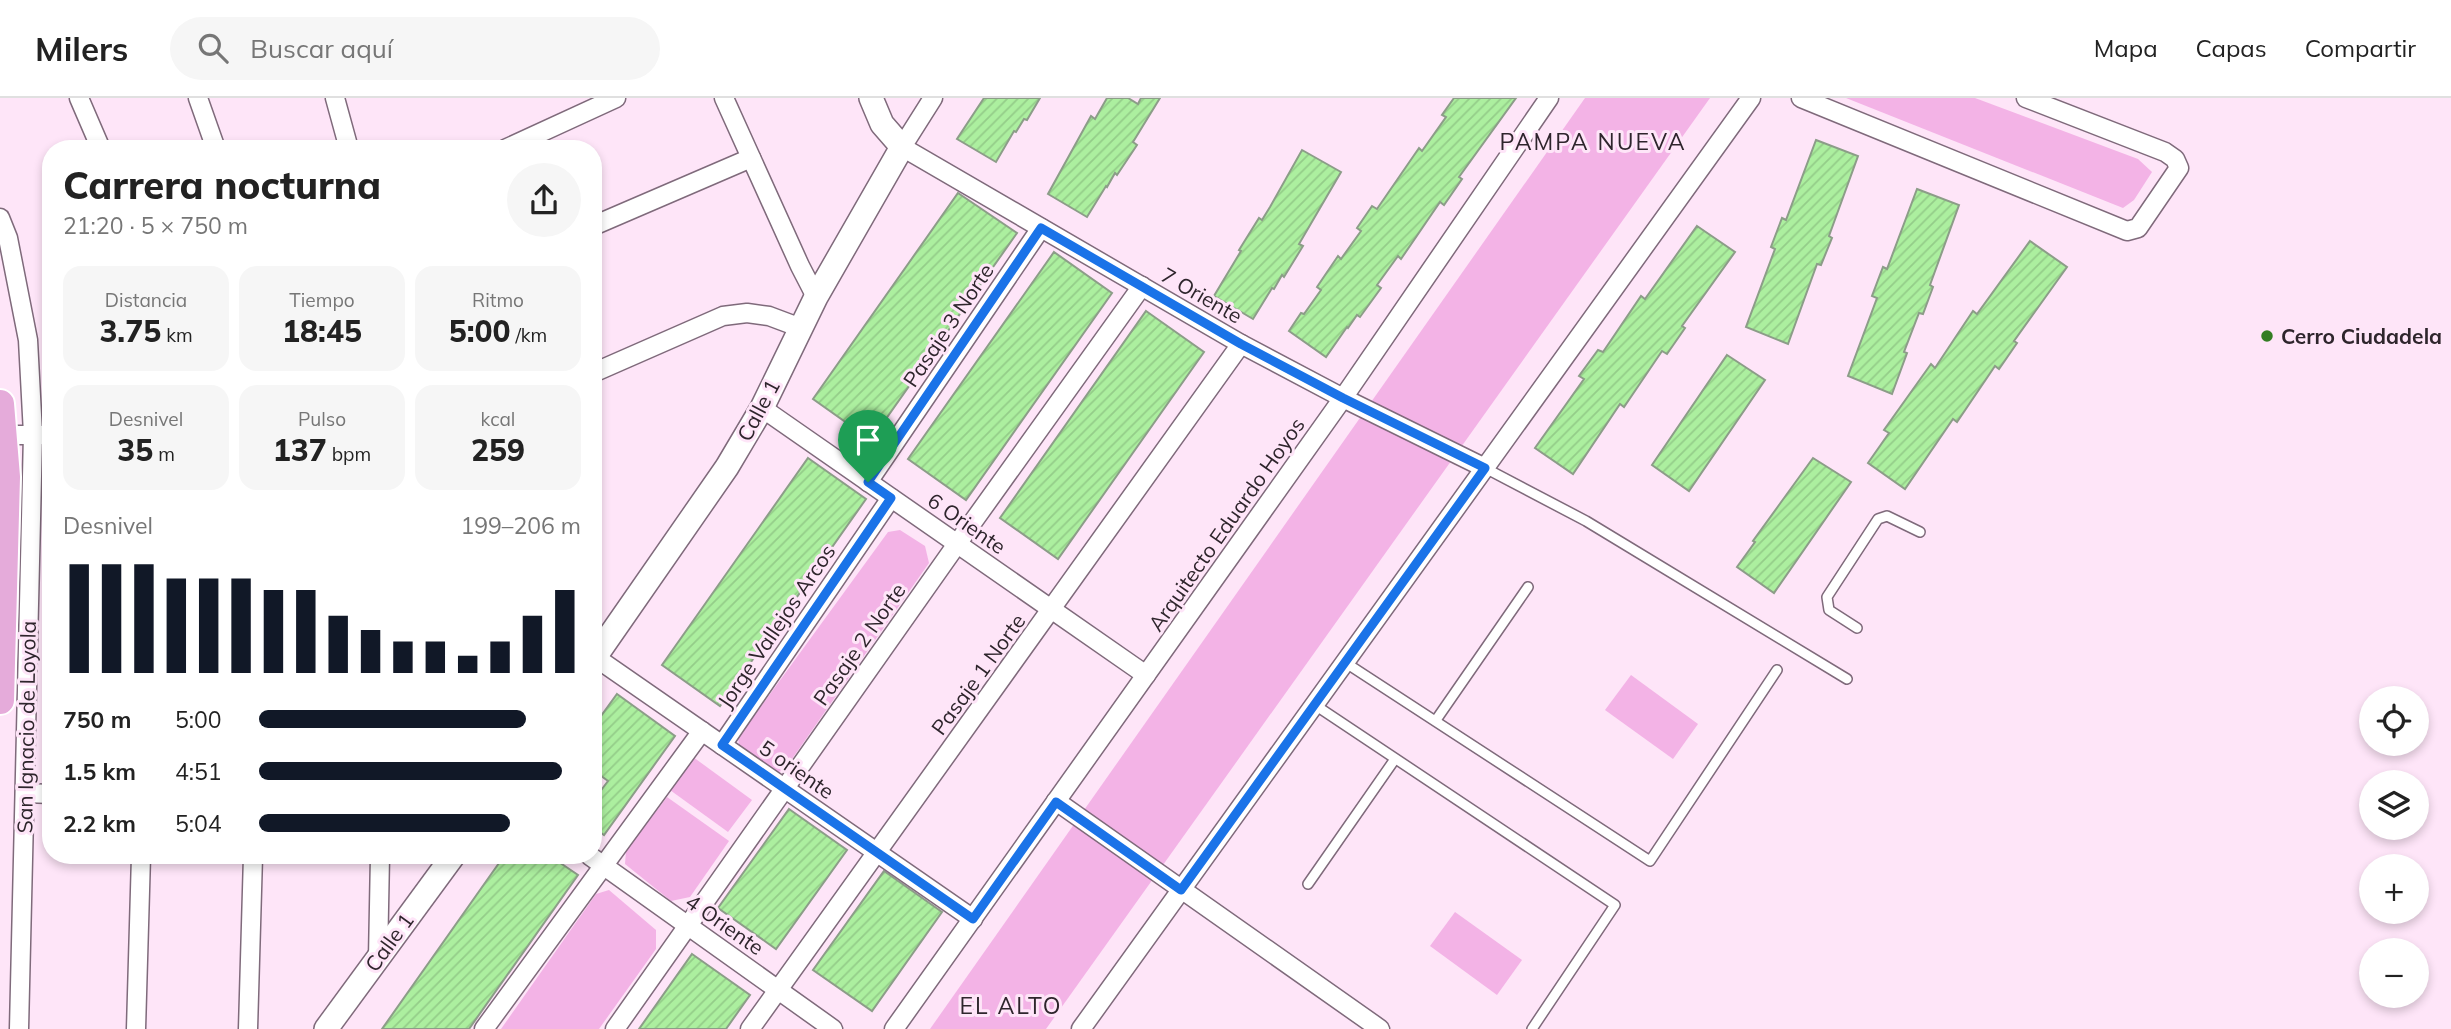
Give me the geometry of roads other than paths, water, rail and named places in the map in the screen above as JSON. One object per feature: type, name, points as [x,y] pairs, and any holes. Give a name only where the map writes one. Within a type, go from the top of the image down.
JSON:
[{"type":"main road","name":"San Ignacio de Loyola","points":[[0,404],[6,477],[0,700]]},
{"type":"street","points":[[79,98],[97,140]]},
{"type":"street","points":[[198,98],[213,140]]},
{"type":"street","points":[[335,98],[347,140]]},
{"type":"street","points":[[525,140],[616,98]]},
{"type":"street","points":[[724,98],[816,297]]},
{"type":"street","points":[[871,98],[882,124],[902,147],[933,98]]},
{"type":"street","name":"Arquitecto Eduardo Hoyos","points":[[894,1029],[1343,398],[1549,98]]},
{"type":"street","points":[[1081,1029],[1751,98]]},
{"type":"street","points":[[1801,98],[2126,232],[2138,228],[2179,168],[2175,159],[2165,152],[2026,98]]},
{"type":"street","name":"7 Oriente","points":[[902,147],[1241,344],[1485,468]]},
{"type":"street","name":"Calle 1","points":[[602,647],[727,467],[762,408],[816,297],[902,147]]},
{"type":"street","points":[[602,222],[751,158]]},
{"type":"street","name":"San Ignacio de Loyola","points":[[0,218],[8,238],[28,340],[42,434],[25,793],[19,1029]]},
{"type":"street","name":"Pasaje 3 Norte","points":[[868,482],[1041,228]]},
{"type":"street","name":"Pasaje 2 Norte","points":[[615,1029],[1142,286]]},
{"type":"street","points":[[602,369],[723,316],[747,313],[769,316],[801,328]]},
{"type":"street","name":"Pasaje 1 Norte","points":[[750,1029],[1241,344]]},
{"type":"street","name":"6 Oriente","points":[[762,408],[1146,675]]},
{"type":"street","points":[[2,435],[42,434]]},
{"type":"street","name":"Jorge Vallejos Arcos","points":[[722,745],[891,498]]},
{"type":"street","name":"5 oriente","points":[[602,664],[973,919]]},
{"type":"street","points":[[602,853],[702,731]]},
{"type":"street","points":[[25,793],[42,794]]},
{"type":"street","points":[[1056,802],[1380,1029]]},
{"type":"street","points":[[136,1029],[141,864]]},
{"type":"street","points":[[248,1029],[253,864]]},
{"type":"street","points":[[378,958],[380,864]]},
{"type":"street","name":"Calle 1","points":[[326,1029],[447,864]]},
{"type":"street","points":[[484,1029],[593,864]]},
{"type":"street","name":"4 Oriente","points":[[602,864],[834,1029]]},
{"type":"lane","points":[[1485,468],[1586,522],[1847,679]]},
{"type":"lane","points":[[1857,628],[1829,610],[1827,597],[1870,530],[1878,519],[1887,516],[1920,532]]},
{"type":"lane","points":[[1436,720],[1528,587]]},
{"type":"lane","points":[[1346,663],[1650,861],[1777,670]]},
{"type":"lane","points":[[1315,705],[1615,905],[1532,1029]]},
{"type":"lane","points":[[1308,884],[1395,758]]},
{"type":"place","name":"Cerro Ciudadela","points":[[2267,336]]},
{"type":"district","name":"PAMPA NUEVA","points":[[1593,141]]},
{"type":"district","name":"EL ALTO","points":[[1011,1005]]}]
